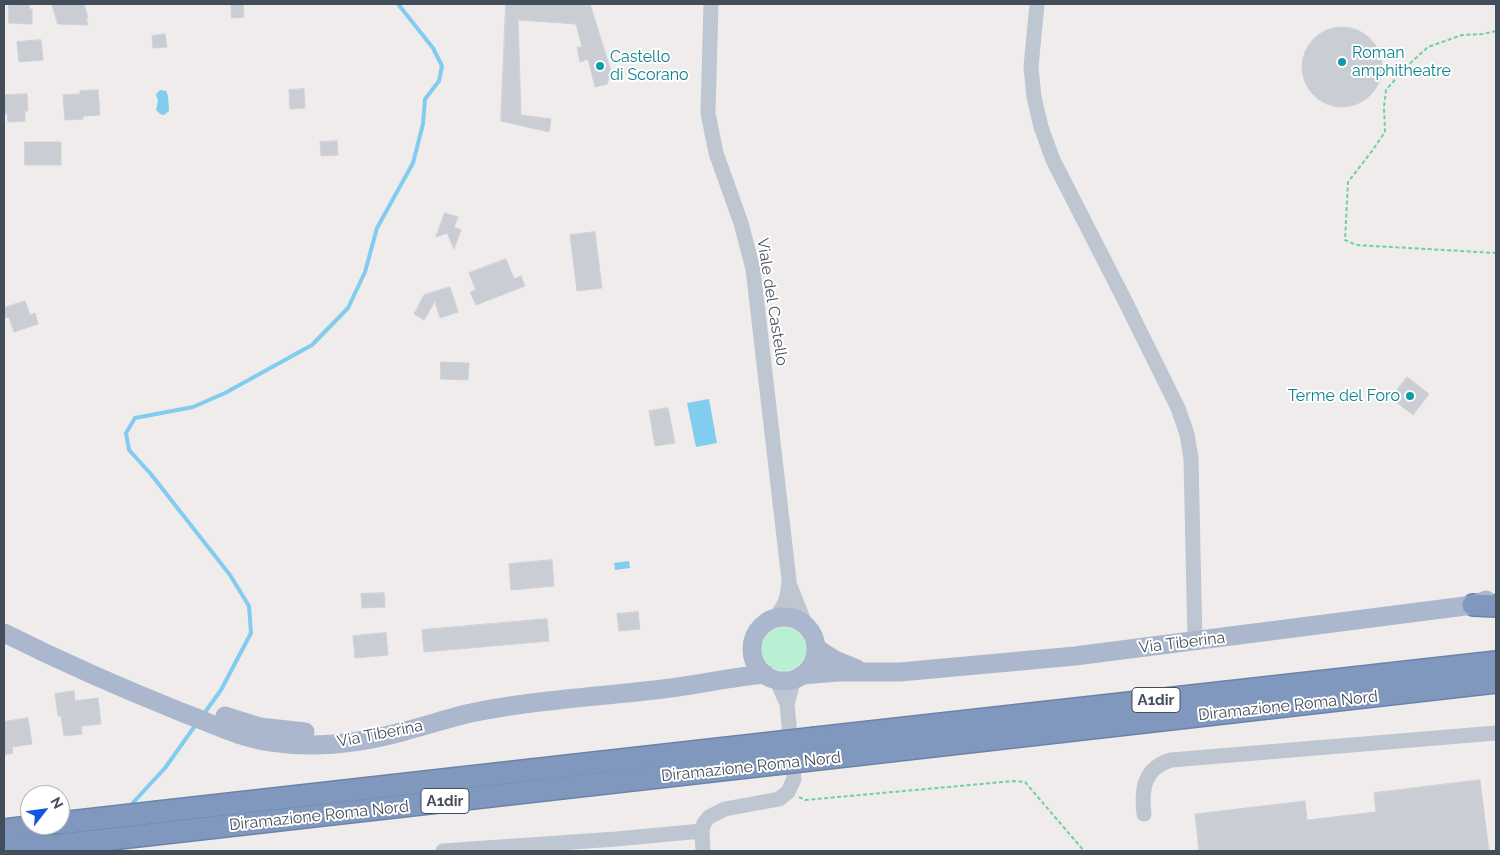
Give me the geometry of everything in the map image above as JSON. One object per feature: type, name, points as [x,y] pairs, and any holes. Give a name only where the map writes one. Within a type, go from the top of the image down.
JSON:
[{"type":"highway","points":[[1473,605],[1496,606]]},
{"type":"highway","name":"Diramazione Roma Nord","points":[[818,749],[1496,662]]},
{"type":"highway","name":"Diramazione Roma Nord","points":[[70,822],[1496,682]]},
{"type":"highway","name":"Diramazione Roma Nord","points":[[6,851],[115,839],[773,754]]},
{"type":"highway","points":[[4,830],[20,828]]},
{"type":"main road","name":"Via Tiberina","points":[[715,680],[838,672],[900,672],[1074,656],[1473,605],[1496,596]]},
{"type":"main road","points":[[783,617],[792,618],[806,626],[811,632],[816,648],[810,667],[784,677],[759,668],[754,661],[752,652],[755,635],[760,628],[775,618],[783,617]]},
{"type":"main road","points":[[4,632],[40,652],[110,683],[184,706],[225,722],[274,729],[315,732],[384,728],[533,702],[697,685],[715,680],[738,665],[753,644]]},
{"type":"main road","points":[[816,648],[835,660],[865,673]]},
{"type":"street","name":"Viale del Castello","points":[[711,4],[708,113],[716,153],[741,223],[753,269],[788,580]]},
{"type":"street","points":[[1037,4],[1032,67],[1034,96],[1041,127],[1053,160],[1178,408],[1188,434],[1191,458],[1195,642]]},
{"type":"street","points":[[775,618],[787,599],[788,580]]},
{"type":"street","points":[[788,580],[806,626]]},
{"type":"street","points":[[703,851],[702,831],[704,823],[716,812],[779,799],[788,792],[794,779],[784,677]]},
{"type":"street","points":[[1144,814],[1143,791],[1149,775],[1157,766],[1171,760],[1496,733]]},
{"type":"street","points":[[443,851],[617,845],[702,831]]},
{"type":"path","points":[[1496,31],[1462,35],[1428,47],[1406,67],[1386,90],[1384,107],[1385,132],[1348,182],[1345,240],[1356,245],[1496,253]]},
{"type":"path","points":[[788,792],[806,800],[1014,781],[1025,782],[1084,851]]},
{"type":"green space","points":[[784,627],[796,631],[802,637],[806,649],[802,661],[796,667],[784,671],[772,667],[766,661],[762,649],[766,637],[772,631]]},
{"type":"water","points":[[160,90],[166,91],[168,96],[169,111],[164,115],[156,110],[158,101],[156,94]]},
{"type":"water","points":[[709,399],[717,443],[696,447],[687,403]]},
{"type":"water","points":[[629,561],[630,568],[615,570],[614,563]]},
{"type":"building","points":[[9,4],[30,4],[32,24],[9,23]]},
{"type":"building","points":[[52,4],[84,4],[88,25],[58,24]]},
{"type":"building","points":[[231,4],[243,4],[244,17],[232,18]]},
{"type":"building","name":"Castello di Scorano","points":[[506,4],[590,4],[611,71],[607,84],[595,87],[588,59],[580,62],[577,47],[582,47],[576,24],[518,20],[521,115],[551,119],[549,132],[501,121]]},
{"type":"building","name":"Roman amphitheatre","points":[[1342,27],[1357,30],[1370,39],[1379,52],[1382,67],[1379,82],[1370,95],[1357,104],[1342,107],[1327,104],[1314,95],[1305,82],[1302,67],[1305,52],[1314,39],[1327,30]]},
{"type":"building","points":[[165,34],[167,47],[153,48],[152,36]]},
{"type":"building","points":[[41,40],[43,60],[19,62],[17,42]]},
{"type":"building","points":[[304,89],[305,108],[290,109],[289,90]]},
{"type":"building","points":[[98,90],[100,115],[83,116],[83,119],[65,120],[63,95],[80,94],[80,91]]},
{"type":"building","points":[[27,94],[28,111],[25,111],[25,121],[8,122],[7,113],[4,113],[4,95]]},
{"type":"building","points":[[337,141],[338,155],[321,156],[320,142]]},
{"type":"building","points":[[25,142],[61,142],[61,165],[25,165]]},
{"type":"building","points":[[445,213],[458,217],[454,227],[461,230],[454,249],[447,233],[436,237]]},
{"type":"building","points":[[595,232],[602,288],[577,291],[570,235]]},
{"type":"building","points":[[506,259],[514,279],[521,276],[525,286],[476,305],[470,292],[476,290],[469,273]]},
{"type":"building","points":[[450,287],[458,312],[440,318],[435,301],[424,320],[414,314],[424,295]]},
{"type":"building","points":[[25,301],[30,315],[35,313],[38,324],[14,332],[9,317],[5,318],[4,308]]},
{"type":"building","points":[[441,362],[469,363],[468,380],[441,379]]},
{"type":"building","name":"Terme del Foro","points":[[1407,377],[1429,394],[1413,415],[1391,398]]},
{"type":"building","points":[[668,408],[675,443],[655,446],[649,411]]},
{"type":"building","points":[[552,560],[554,586],[511,590],[509,564]]},
{"type":"building","points":[[384,593],[385,607],[362,608],[361,594]]},
{"type":"building","points":[[638,612],[640,629],[619,631],[617,614]]},
{"type":"building","points":[[547,619],[549,641],[424,652],[422,630]]},
{"type":"building","points":[[386,633],[388,655],[355,658],[353,636]]},
{"type":"building","points":[[74,691],[75,701],[98,698],[101,724],[81,726],[82,734],[64,736],[61,716],[58,716],[55,694]]},
{"type":"building","points":[[28,718],[32,744],[12,747],[13,753],[4,755],[4,722]]},
{"type":"building","points":[[1480,780],[1489,851],[1199,851],[1195,814],[1305,801],[1307,820],[1376,812],[1374,793]]},
{"type":"waterway","points":[[203,715],[221,690],[251,633],[249,606],[230,575],[150,473],[129,450],[126,433],[135,418],[193,407],[225,393],[312,345],[348,308],[365,272],[377,228],[413,163],[423,124],[425,99],[439,81],[442,66],[433,48],[398,4]]},
{"type":"waterway","points":[[129,807],[165,768],[197,723]]},
{"type":"place","name":"Roman amphitheatre","points":[[1342,62]]},
{"type":"place","name":"Castello di Scorano","points":[[600,66]]},
{"type":"place","name":"Terme del Foro","points":[[1410,396]]}]
